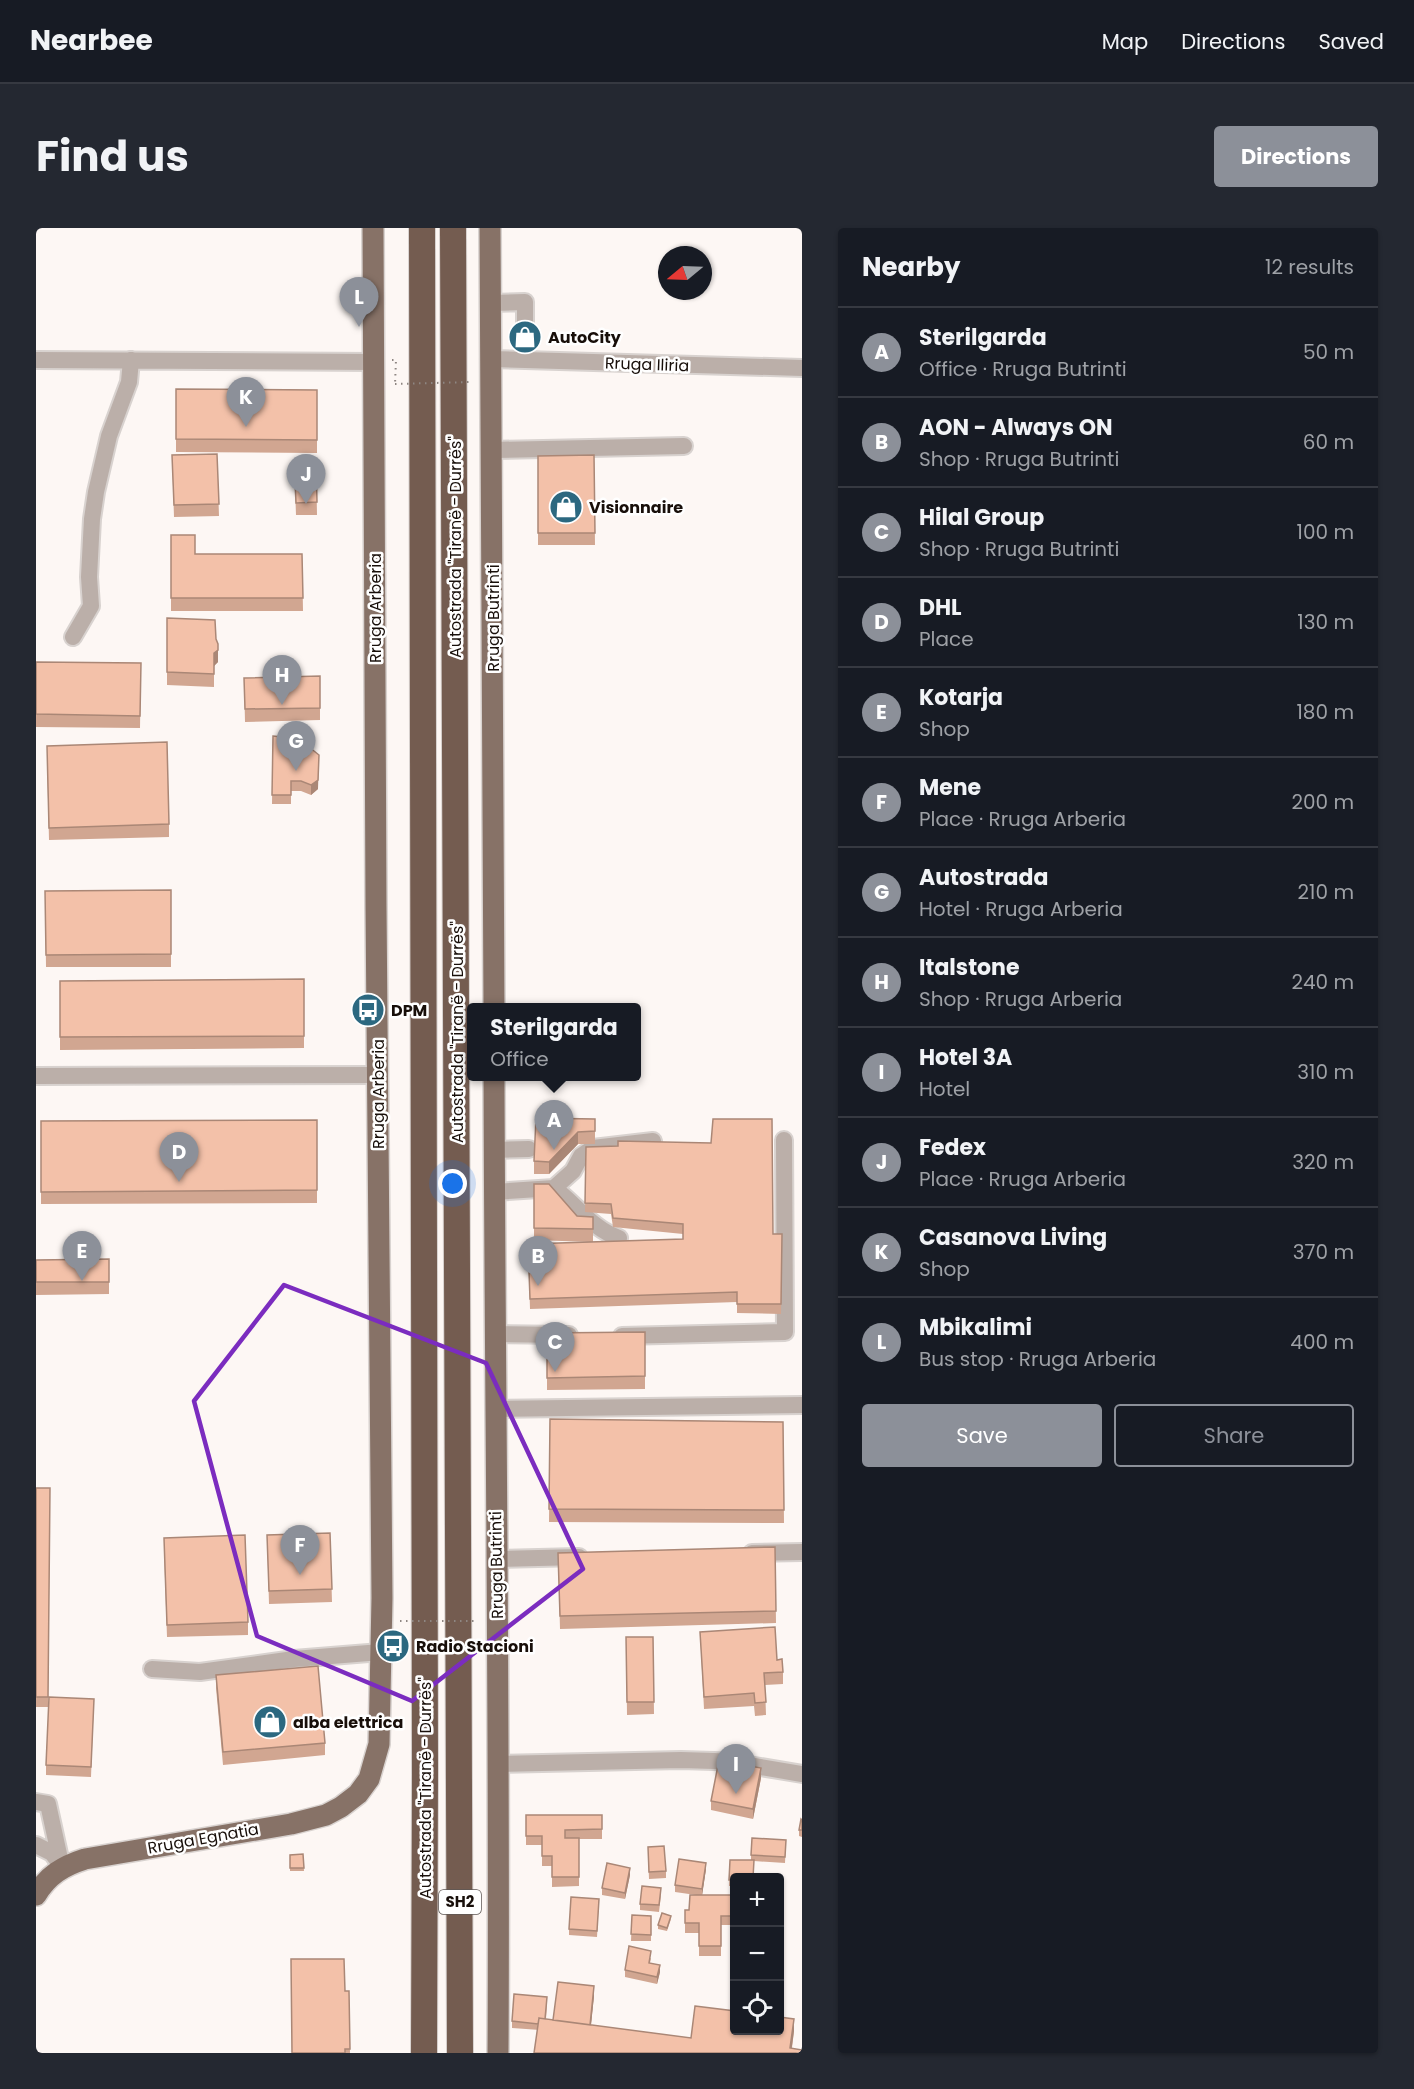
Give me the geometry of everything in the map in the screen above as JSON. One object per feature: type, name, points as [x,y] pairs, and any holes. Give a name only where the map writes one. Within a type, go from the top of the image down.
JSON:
[{"type":"highway","name":"Autostrada \"Tiranë - Durrës\"","points":[[422,228],[424,2053]]},
{"type":"highway","name":"Autostrada \"Tiranë - Durrës\"","points":[[453,228],[460,2053]]},
{"type":"main road","name":"Rruga Arberia","points":[[369,1779],[380,1744],[381,1652],[373,228]]},
{"type":"main road","name":"Rruga Butrinti","points":[[490,228],[494,1003]]},
{"type":"main road","name":"Rruga Butrinti","points":[[494,1081],[496,1559],[503,1646],[499,1764],[498,2053]]},
{"type":"main road","name":"Rruga Egnatia","points":[[36,1895],[48,1878],[62,1868],[104,1855],[310,1820],[326,1815],[342,1807],[358,1794],[369,1779]]},
{"type":"street","points":[[491,303],[525,302],[525,332]]},
{"type":"street","name":"Rruga Iliria","points":[[492,359],[802,368]]},
{"type":"street","points":[[36,360],[374,362]]},
{"type":"street","points":[[74,637],[91,606],[89,577],[96,492],[109,436],[129,382],[131,360]]},
{"type":"street","points":[[492,450],[684,447]]},
{"type":"street","points":[[36,1076],[378,1075]]},
{"type":"street","points":[[608,1336],[785,1332],[784,1140]]},
{"type":"street","points":[[495,1192],[554,1188],[573,1171],[581,1156],[593,1148],[653,1141]]},
{"type":"street","points":[[494,1150],[529,1149]]},
{"type":"street","points":[[554,1188],[571,1200],[579,1211],[606,1233],[619,1238]]},
{"type":"street","points":[[495,1334],[585,1336]]},
{"type":"street","points":[[495,1409],[802,1405]]},
{"type":"street","points":[[732,1554],[802,1552]]},
{"type":"street","points":[[496,1559],[591,1557]]},
{"type":"street","points":[[152,1669],[200,1672],[294,1659],[381,1652]]},
{"type":"street","points":[[499,1764],[714,1761],[802,1774]]},
{"type":"street","points":[[36,1802],[48,1804],[62,1868]]},
{"type":"street","points":[[36,1845],[52,1852],[62,1868]]},
{"type":"path","points":[[396,360],[395,384],[471,382]]},
{"type":"path","points":[[400,1621],[476,1621]]},
{"type":"highlighted area","points":[[284,1285],[486,1363],[583,1569],[412,1701],[257,1636],[194,1401]]},
{"type":"building","points":[[176,389],[317,390],[317,440],[176,439]]},
{"type":"building","points":[[217,454],[219,504],[174,505],[172,455]]},
{"type":"building","name":"Visionnaire","points":[[594,455],[595,533],[538,533],[538,456]]},
{"type":"building","points":[[294,460],[316,460],[317,502],[296,503]]},
{"type":"building","points":[[171,535],[195,535],[195,554],[302,554],[303,598],[171,598]]},
{"type":"building","points":[[167,618],[215,620],[218,650],[214,653],[214,674],[167,672]]},
{"type":"building","points":[[36,662],[141,663],[140,716],[36,714]]},
{"type":"building","points":[[320,676],[320,708],[245,709],[244,678]]},
{"type":"building","points":[[273,736],[290,738],[290,749],[302,750],[309,747],[319,755],[318,780],[311,785],[301,781],[291,781],[291,795],[272,795]]},
{"type":"building","points":[[167,742],[169,824],[49,828],[47,746]]},
{"type":"building","points":[[171,890],[171,954],[46,955],[45,891]]},
{"type":"building","points":[[304,979],[304,1036],[60,1037],[60,981]]},
{"type":"building","points":[[536,1118],[595,1119],[595,1131],[578,1132],[549,1162],[534,1161]]},
{"type":"building","points":[[713,1119],[772,1119],[773,1234],[782,1234],[781,1304],[737,1304],[737,1292],[530,1299],[528,1244],[683,1239],[683,1224],[613,1218],[611,1204],[585,1203],[586,1147],[618,1146],[618,1141],[711,1143]]},
{"type":"building","points":[[317,1120],[317,1190],[41,1192],[41,1121]]},
{"type":"building","points":[[534,1184],[549,1184],[577,1216],[593,1217],[593,1229],[534,1228]]},
{"type":"building","points":[[109,1259],[109,1282],[36,1282],[36,1260]]},
{"type":"building","points":[[645,1332],[645,1376],[547,1378],[547,1333]]},
{"type":"building","points":[[550,1419],[783,1422],[784,1510],[549,1509]]},
{"type":"building","points":[[36,1488],[50,1488],[48,1697],[36,1697]]},
{"type":"building","points":[[330,1533],[332,1589],[269,1591],[267,1535]]},
{"type":"building","points":[[245,1535],[248,1622],[167,1625],[164,1538]]},
{"type":"building","points":[[775,1547],[776,1611],[560,1616],[558,1553]]},
{"type":"building","points":[[775,1627],[777,1660],[782,1659],[783,1672],[764,1673],[766,1702],[755,1703],[754,1693],[704,1697],[700,1632]]},
{"type":"building","points":[[626,1637],[653,1637],[654,1702],[627,1702]]},
{"type":"building","name":"alba elettrica","points":[[318,1666],[325,1743],[223,1752],[216,1675]]},
{"type":"building","points":[[49,1697],[94,1699],[91,1767],[46,1765]]},
{"type":"building","points":[[719,1760],[761,1768],[753,1809],[711,1801]]},
{"type":"building","points":[[526,1815],[602,1815],[602,1829],[565,1830],[565,1838],[579,1838],[579,1877],[552,1877],[552,1856],[542,1856],[542,1836],[526,1836]]},
{"type":"building","points":[[752,1838],[786,1840],[785,1857],[751,1855]]},
{"type":"building","points":[[664,1846],[666,1871],[649,1872],[648,1847]]},
{"type":"building","points":[[303,1854],[304,1868],[290,1868],[290,1855]]},
{"type":"building","points":[[679,1859],[706,1863],[702,1889],[675,1885]]},
{"type":"building","points":[[730,1860],[754,1860],[753,1873],[730,1873],[729,1880]]},
{"type":"building","points":[[607,1863],[630,1868],[625,1893],[602,1888]]},
{"type":"building","points":[[642,1886],[661,1888],[659,1905],[640,1904]]},
{"type":"building","points":[[690,1895],[730,1895],[730,1916],[721,1916],[721,1946],[699,1946],[699,1923],[685,1923],[685,1910],[689,1910]]},
{"type":"building","points":[[571,1897],[599,1899],[597,1931],[569,1929]]},
{"type":"building","points":[[662,1913],[671,1916],[667,1928],[658,1925]]},
{"type":"building","points":[[632,1915],[651,1916],[651,1935],[631,1934]]},
{"type":"building","points":[[629,1946],[651,1951],[649,1963],[660,1965],[657,1977],[625,1970]]},
{"type":"building","points":[[291,1959],[344,1959],[345,1991],[349,1991],[350,2049],[345,2049],[345,2053],[292,2053]]},
{"type":"building","points":[[558,1982],[594,1986],[590,2025],[553,2020]]},
{"type":"building","points":[[514,1994],[547,1997],[545,2019],[539,2018],[538,2024],[512,2021]]},
{"type":"building","points":[[695,2006],[730,2010],[730,2035],[784,2035],[784,2018],[794,2019],[790,2048],[802,2050],[802,2053],[534,2053],[539,2018],[691,2038]]},
{"type":"place","name":"Mbikalimi","points":[[359,327]]},
{"type":"place","name":"AutoCity","points":[[525,337]]},
{"type":"place","name":"Casanova Living","points":[[246,427]]},
{"type":"place","name":"Fedex","points":[[306,504]]},
{"type":"place","name":"Visionnaire","points":[[566,507]]},
{"type":"place","name":"Italstone","points":[[282,705]]},
{"type":"place","name":"Autostrada","points":[[296,771]]},
{"type":"place","name":"DPM","points":[[368,1010]]},
{"type":"place","name":"Sterilgarda","points":[[554,1150]]},
{"type":"place","name":"DHL","points":[[179,1182]]},
{"type":"place","name":"Kotarja","points":[[82,1281]]},
{"type":"place","name":"AON - Always ON","points":[[538,1286]]},
{"type":"place","name":"Hilal Group","points":[[555,1372]]},
{"type":"place","name":"Mene","points":[[300,1575]]},
{"type":"place","name":"Radio Stacioni","points":[[393,1646]]},
{"type":"place","name":"alba elettrica","points":[[270,1722]]},
{"type":"place","name":"Hotel 3A","points":[[736,1794]]}]
